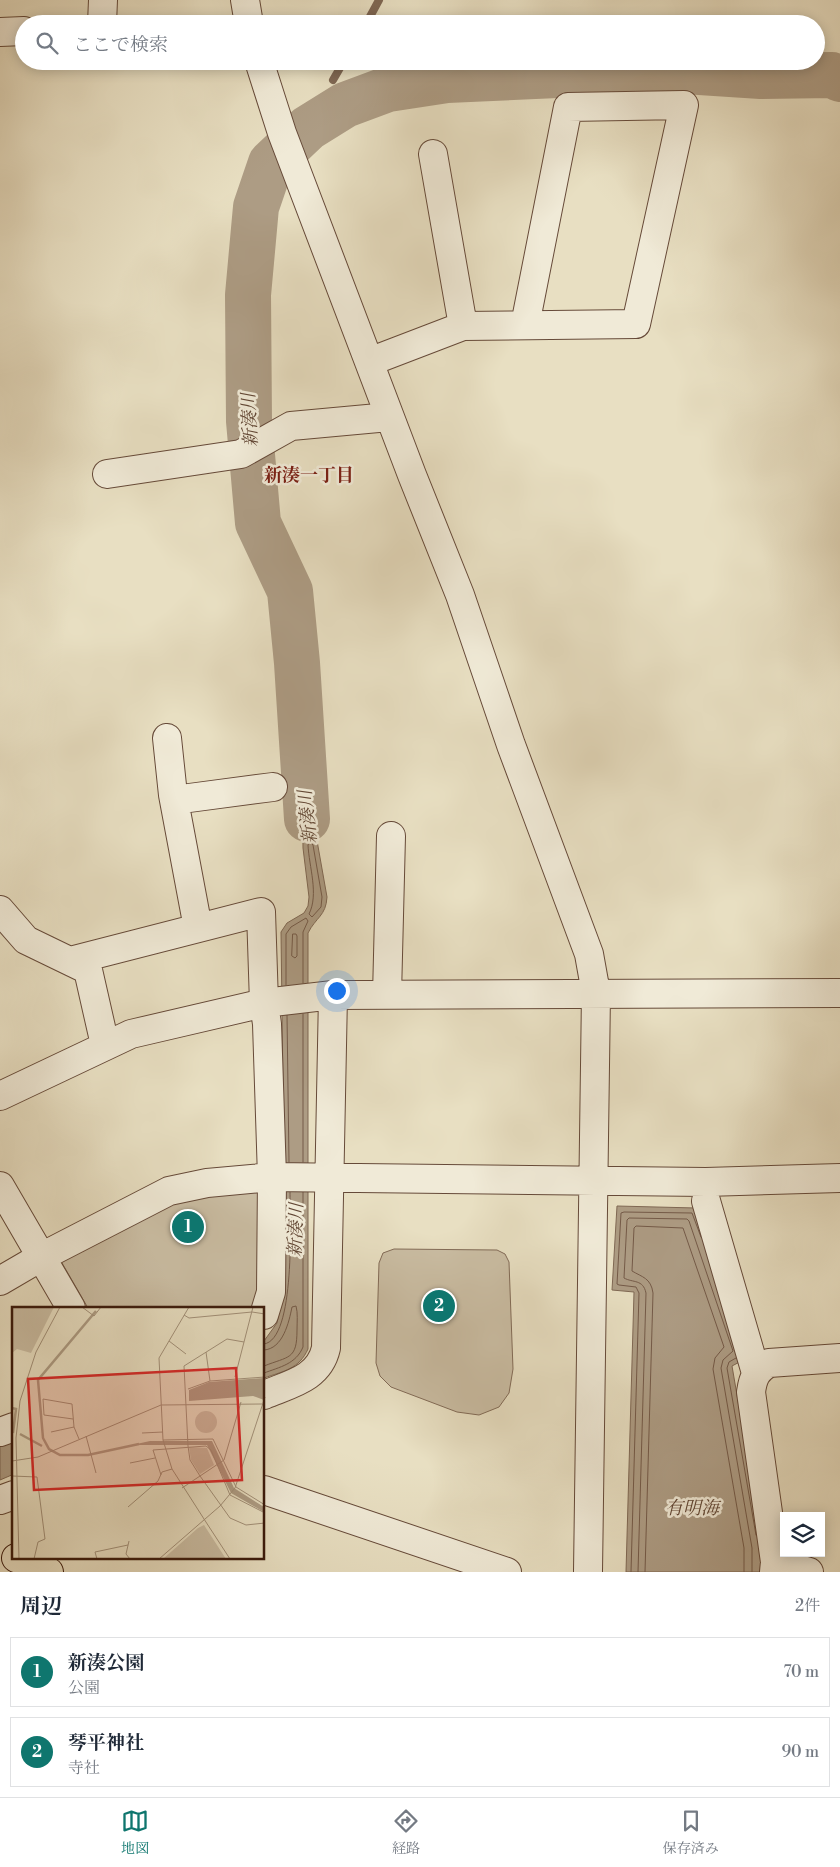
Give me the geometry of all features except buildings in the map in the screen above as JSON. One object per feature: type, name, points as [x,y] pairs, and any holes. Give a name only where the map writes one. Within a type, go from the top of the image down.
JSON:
[{"type":"highway","points":[[0,1551],[12,1557]]},
{"type":"highway","points":[[20,1560],[49,1572]]},
{"type":"street","points":[[102,15],[103,0]]},
{"type":"street","points":[[245,0],[248,15]]},
{"type":"street","points":[[0,32],[15,31]]},
{"type":"street","points":[[262,70],[282,133],[389,416],[460,595],[511,745],[589,954],[596,993],[588,1572]]},
{"type":"street","points":[[369,362],[462,326],[636,324],[684,105],[568,107],[525,325]]},
{"type":"street","points":[[434,154],[462,326]]},
{"type":"street","points":[[106,474],[252,449],[291,426],[389,416]]},
{"type":"street","points":[[167,738],[174,800],[198,928]]},
{"type":"street","points":[[174,800],[273,787]]},
{"type":"street","points":[[387,995],[391,836]]},
{"type":"street","points":[[0,910],[26,940],[88,970],[105,1045]]},
{"type":"street","points":[[70,961],[261,912],[275,1177],[271,1292],[265,1312]]},
{"type":"street","points":[[0,1096],[131,1034],[267,1003],[327,996],[840,993]]},
{"type":"street","points":[[265,1395],[310,1375],[323,1359],[326,1348],[327,996]]},
{"type":"street","points":[[0,1281],[41,1257],[169,1192],[207,1183],[275,1177],[706,1182],[840,1178]]},
{"type":"street","points":[[0,1186],[70,1307]]},
{"type":"street","points":[[706,1201],[756,1373],[751,1392],[774,1567],[809,1572]]},
{"type":"street","points":[[756,1373],[769,1363],[840,1358]]},
{"type":"street","points":[[0,1432],[12,1428]]},
{"type":"street","points":[[265,1490],[507,1572]]},
{"type":"street","points":[[0,1500],[12,1496]]},
{"type":"shaded area","points":[[265,1186],[261,1286],[256,1307],[87,1307],[58,1256],[170,1198]]},
{"type":"shaded area","points":[[394,1249],[497,1250],[505,1254],[509,1262],[513,1369],[509,1393],[499,1407],[479,1415],[457,1412],[391,1387],[380,1376],[376,1363],[379,1263],[383,1253]]},
{"type":"water","points":[[302,756],[327,897],[323,913],[308,933],[308,1349],[295,1365],[265,1378],[265,1340],[277,1323],[282,1299],[285,1242],[281,932],[287,923],[304,913],[308,906],[309,897],[303,848]]},
{"type":"water","name":"有明海","points":[[617,1206],[696,1208],[747,1358],[732,1366],[763,1547],[763,1572],[626,1572],[634,1292],[612,1290]]},
{"type":"water","points":[[12,1441],[12,1475],[0,1480],[0,1444]]},
{"type":"waterway","points":[[371,15],[379,0]]},
{"type":"waterway","points":[[333,80],[339,70]]},
{"type":"waterway","name":"新湊川","points":[[307,819],[297,663],[290,591],[258,523],[249,421],[248,295],[256,207],[271,163],[308,128],[345,105],[388,89],[447,80],[669,70],[761,76],[832,75],[840,79]]},
{"type":"waterway","name":"新湊川","points":[[308,128],[314,116]]},
{"type":"place","name":"新湊公園","points":[[188,1227]]},
{"type":"place","name":"琴平神社","points":[[439,1306]]},
{"type":"district","name":"新湊一丁目","points":[[309,475]]}]
